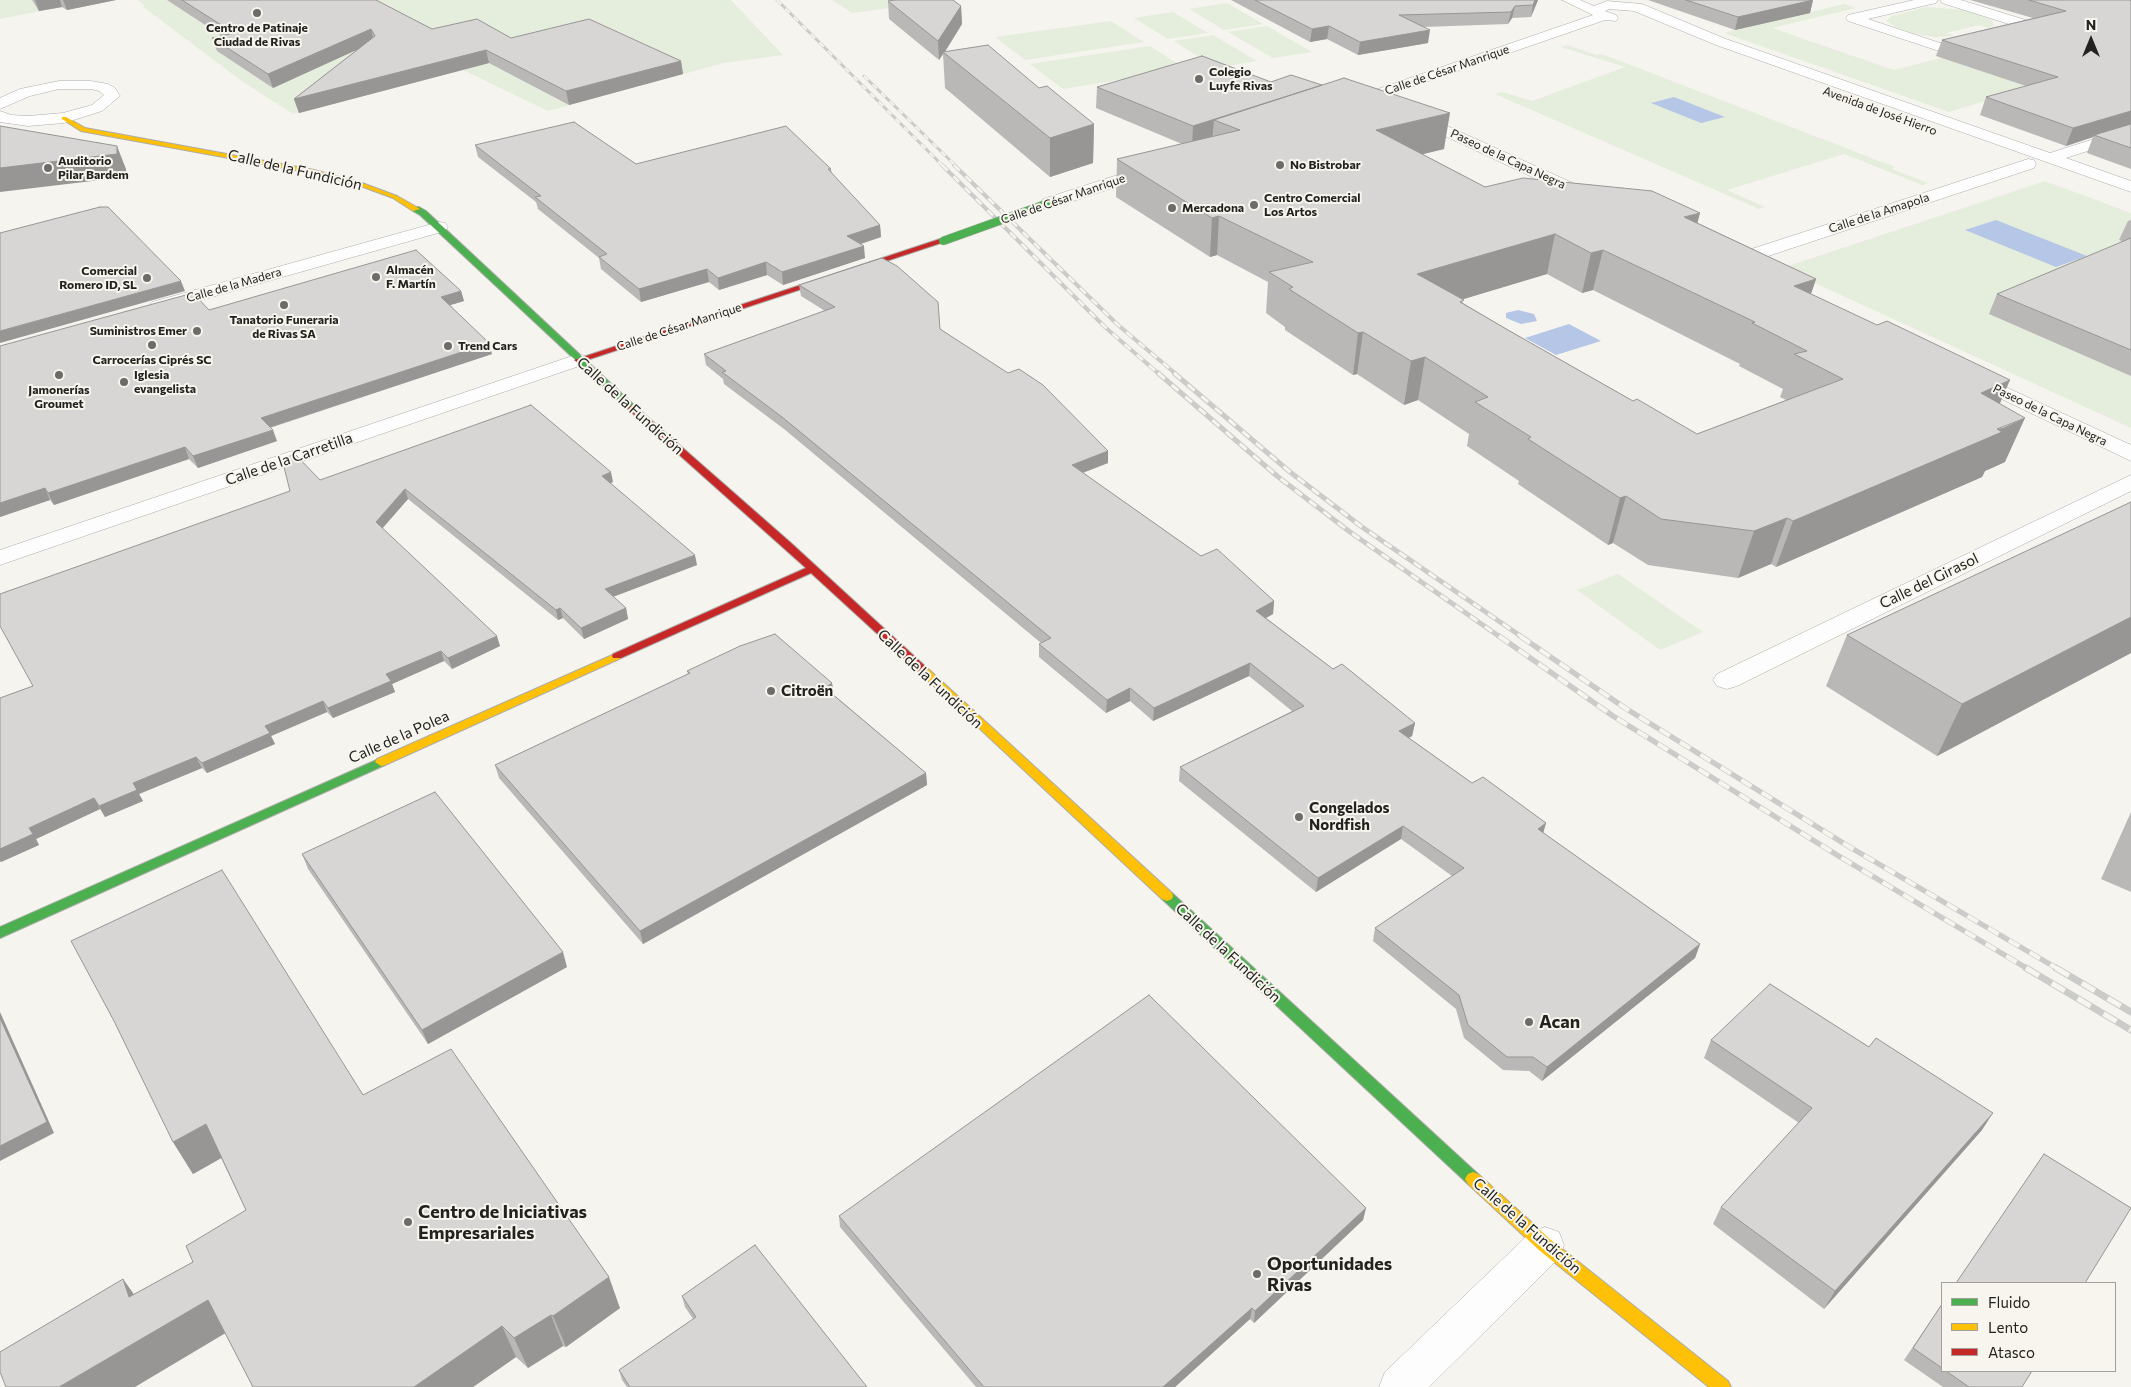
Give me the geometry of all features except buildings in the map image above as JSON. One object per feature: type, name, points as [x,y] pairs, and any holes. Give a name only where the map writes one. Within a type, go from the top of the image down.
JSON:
[{"type":"street","points":[[1569,0],[1600,9],[1642,11]]},
{"type":"street","points":[[1886,0],[1905,6]]},
{"type":"street","points":[[1931,0],[1853,18],[1939,47],[2028,24],[1947,0]]},
{"type":"street","name":"Calle de César Manrique","points":[[1335,108],[1372,96],[1600,9],[1601,6],[1615,4],[1642,11]]},
{"type":"street","name":"Avenida de José Hierro","points":[[1642,11],[1721,42],[2131,187]]},
{"type":"street","name":"Avenida de José Hierro","points":[[1642,11],[2028,164],[2131,202]]},
{"type":"street","points":[[0,116],[8,120],[28,121],[64,118],[97,108],[112,96],[110,91],[91,85],[68,85],[42,88],[4,99]]},
{"type":"street","name":"Paseo de la Capa Negra","points":[[1372,96],[1605,204]]},
{"type":"street","name":"Calle de la Fundición","points":[[64,118],[83,130],[312,171],[360,184],[395,197],[423,213],[578,360],[811,569],[1545,1245],[1722,1387]]},
{"type":"street","points":[[2050,158],[2131,132]]},
{"type":"street","name":"Calle de César Manrique","points":[[578,360],[943,241],[1169,163]]},
{"type":"street","name":"Calle de la Amapola","points":[[1731,262],[2028,164]]},
{"type":"street","name":"Calle de la Madera","points":[[143,310],[439,227]]},
{"type":"street","points":[[1713,254],[1755,274]]},
{"type":"street","name":"Calle de la Carretilla","points":[[0,558],[578,360]]},
{"type":"street","name":"Paseo de la Capa Negra","points":[[1955,370],[2131,454]]},
{"type":"street","name":"Calle del Girasol","points":[[1727,680],[2131,482]]},
{"type":"street","name":"Calle de la Polea","points":[[0,933],[811,569]]},
{"type":"street","points":[[1400,1387],[1545,1245]]},
{"type":"green space","points":[[0,0],[116,0],[67,10],[62,7],[0,19]]},
{"type":"green space","points":[[138,0],[731,0],[783,55],[724,63],[548,111],[463,70],[293,114],[243,82],[143,7],[145,6]]},
{"type":"green space","points":[[832,0],[950,0],[852,13]]},
{"type":"green space","points":[[1227,3],[1263,24],[1224,30],[1189,9]]},
{"type":"green space","points":[[1844,4],[1856,8],[1772,28],[1894,70],[1941,58],[2131,47],[1992,99],[1949,112],[1724,33]]},
{"type":"green space","points":[[1927,7],[1965,10],[1992,20],[1994,26],[1988,28],[1979,25],[1946,33],[1955,36],[1935,37],[1914,34],[1886,21],[1892,16]]},
{"type":"green space","points":[[1173,12],[1208,33],[1168,39],[1134,18]]},
{"type":"green space","points":[[1111,21],[1144,42],[1025,60],[995,37]]},
{"type":"green space","points":[[1267,26],[1312,52],[1273,58],[1228,32]]},
{"type":"green space","points":[[1213,35],[1257,61],[1216,68],[1174,41]]},
{"type":"green space","points":[[1567,45],[1597,55],[1602,54],[1895,167],[1892,169],[1928,183],[1922,185],[1844,154],[1727,190],[1765,207],[1759,209],[1495,94],[1503,92],[1532,101],[1625,67],[1561,47]]},
{"type":"green space","points":[[1150,46],[1186,69],[1063,89],[1030,64]]},
{"type":"green space","points":[[2045,181],[2131,213],[2131,428],[1782,268]]},
{"type":"green space","points":[[1618,574],[1703,632],[1660,650],[1577,590]]},
{"type":"water","points":[[1674,97],[1725,117],[1701,123],[1651,103]]},
{"type":"water","points":[[1996,220],[2087,256],[2056,267],[1965,230]]},
{"type":"water","points":[[1518,310],[1534,314],[1537,321],[1521,324],[1506,318],[1506,313]]},
{"type":"water","points":[[1569,324],[1601,341],[1556,355],[1525,338]]},
{"type":"railway","points":[[777,0],[942,165]]},
{"type":"railway","points":[[864,76],[956,166]]},
{"type":"railway","points":[[942,165],[1106,328],[1159,374]]},
{"type":"railway","points":[[954,165],[1118,325],[1176,374]]},
{"type":"railway","points":[[1158,373],[1277,476],[1350,532],[1500,637]]},
{"type":"railway","points":[[1174,373],[1290,472],[1362,527],[1522,637]]},
{"type":"railway","points":[[1499,636],[1613,716],[1837,855],[2028,969]]},
{"type":"railway","points":[[1520,636],[1625,708],[1848,846],[2058,969]]},
{"type":"railway","points":[[2026,968],[2131,1030]]},
{"type":"railway","points":[[2056,968],[2131,1012]]},
{"type":"traffic: fast","points":[[943,241],[1049,203]]},
{"type":"traffic: fast","points":[[416,209],[423,213],[632,408]]},
{"type":"traffic: fast","points":[[0,933],[381,762]]},
{"type":"traffic: fast","points":[[1167,896],[1473,1179]]},
{"type":"traffic: slow","points":[[64,118],[83,130],[312,171],[360,184],[395,197],[416,209]]},
{"type":"traffic: slow","points":[[381,762],[617,656]]},
{"type":"traffic: slow","points":[[922,669],[1167,896]]},
{"type":"traffic: slow","points":[[1473,1179],[1545,1245],[1722,1387]]},
{"type":"traffic: jam","points":[[578,360],[943,241]]},
{"type":"traffic: jam","points":[[632,408],[787,545],[922,669]]},
{"type":"traffic: jam","points":[[617,656],[811,569]]},
{"type":"place","name":"Centro de Patinaje Ciudad de Rivas","points":[[257,13]]},
{"type":"place","name":"Colegio Luyfe Rivas","points":[[1199,79]]},
{"type":"place","name":"No Bistrobar","points":[[1280,165]]},
{"type":"place","name":"Auditorio Pilar Bardem","points":[[48,168]]},
{"type":"place","name":"Centro Comercial Los Artos","points":[[1254,205]]},
{"type":"place","name":"Mercadona","points":[[1172,208]]},
{"type":"place","name":"Almacén F. Martín","points":[[376,277]]},
{"type":"place","name":"Comercial Romero ID, SL","points":[[147,278]]},
{"type":"place","name":"Tanatorio Funeraria de Rivas SA","points":[[284,305]]},
{"type":"place","name":"Suministros Emer","points":[[197,331]]},
{"type":"place","name":"Carrocerías Ciprés SC","points":[[152,345]]},
{"type":"place","name":"Trend Cars","points":[[448,346]]},
{"type":"place","name":"Jamonerías Groumet","points":[[59,375]]},
{"type":"place","name":"Iglesia evangelista","points":[[124,382]]},
{"type":"place","name":"Citroën","points":[[771,691]]},
{"type":"place","name":"Congelados Nordfish","points":[[1299,817]]},
{"type":"place","name":"Acan","points":[[1529,1022]]},
{"type":"place","name":"Centro de Iniciativas Empresariales","points":[[408,1222]]},
{"type":"place","name":"Oportunidades Rivas","points":[[1257,1274]]}]
